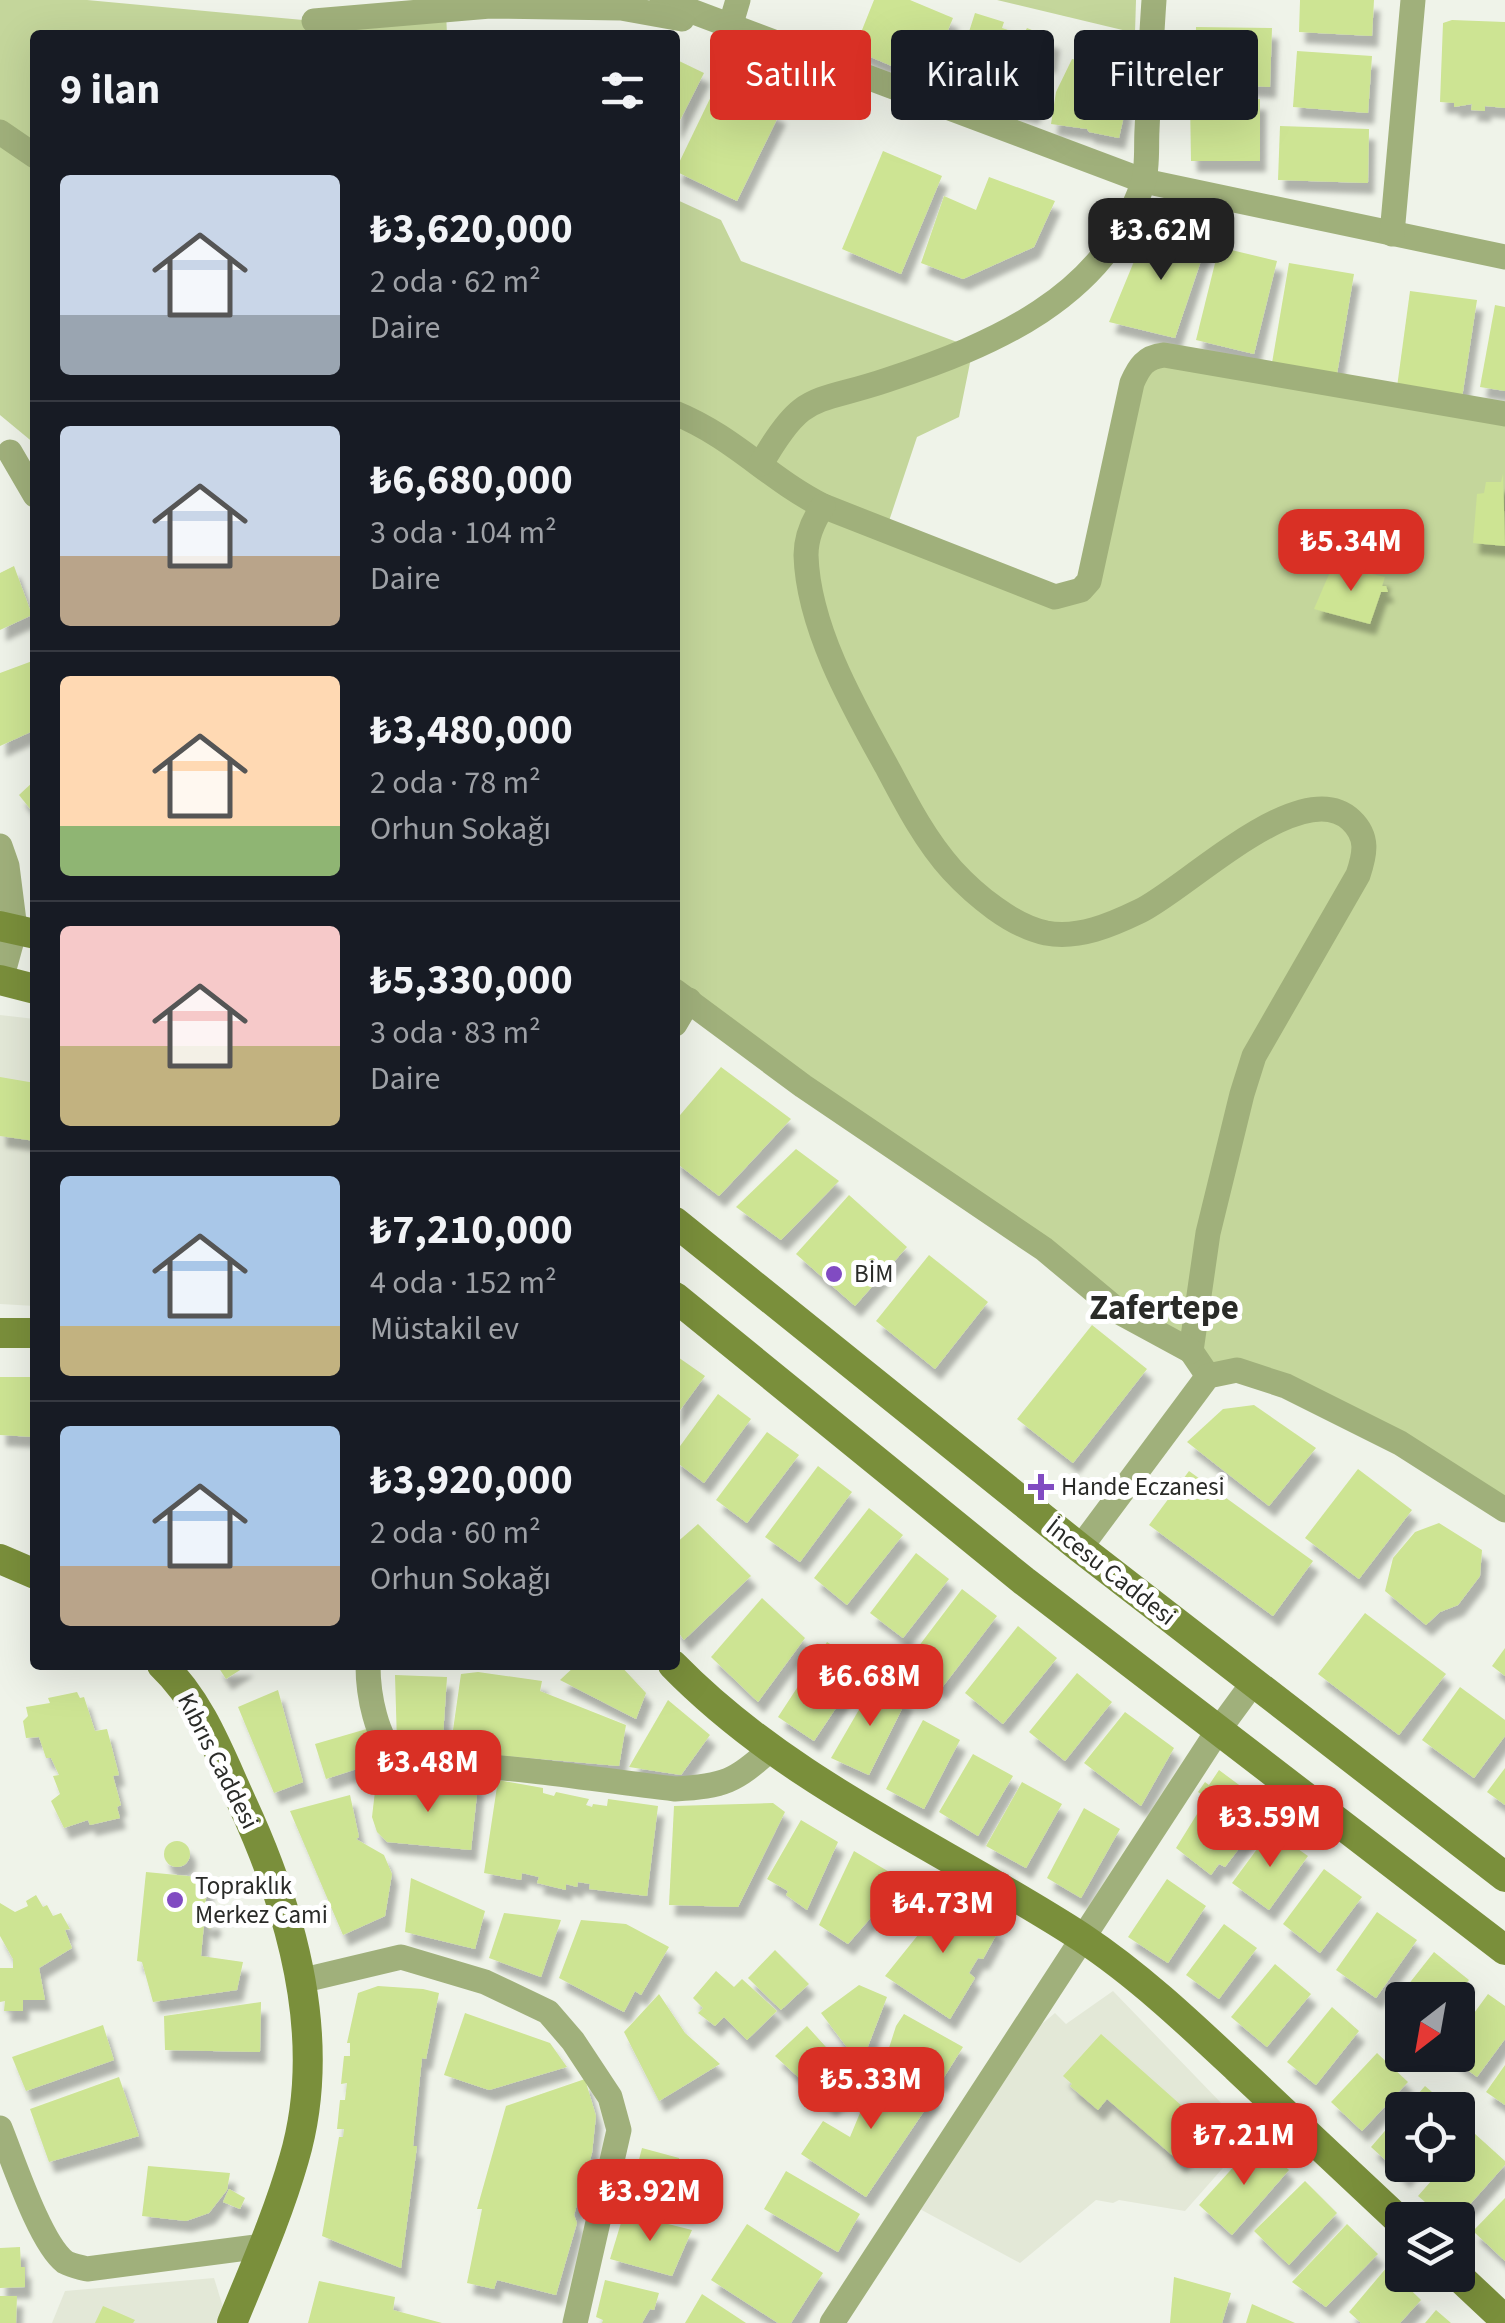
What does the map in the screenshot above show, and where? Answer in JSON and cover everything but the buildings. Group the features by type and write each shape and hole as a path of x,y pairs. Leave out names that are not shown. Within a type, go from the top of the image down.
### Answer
{"main road":[{"path":"0,980 30,988"},
{"name":"İncesu Caddesi","path":"680,1226 1080,1548 1505,1877"},
{"path":"680,1301 1024,1581 1505,1950"},
{"path":"0,1333 30,1333"},
{"path":"0,1559 30,1572"},
{"name":"Kıbrıs Caddesi","path":"166,1670 195,1706 256,1832 288,1922 307,2031 307,2084 295,2157 232,2323"},
{"path":"678,1670 772,1749 870,1814 1082,1938 1176,2011 1385,2208"},
{"path":"1475,2292 1505,2320"}],"street":[{"path":"662,0 1144,181 1505,257"},
{"path":"730,27 738,0"},
{"path":"761,464 781,429 816,399 872,386 943,362 1011,331 1086,278 1107,253 1144,181 1154,0"},
{"path":"1392,234 1413,0"},
{"path":"314,21 490,6 621,8 730,27"},
{"path":"0,132 30,153"},
{"path":"680,415 720,434 803,496 823,506 1056,597 1081,590 1089,582 1132,383 1143,363 1152,356 1505,414"},
{"path":"10,452 30,486"},
{"path":"823,506 809,532 806,559 824,638 842,686 917,822 952,870 1008,916 1042,932 1068,936 1101,928 1145,909 1232,846 1313,809 1338,810 1354,822 1364,838 1365,854 1358,876 1254,1056 1208,1234 1190,1351"},
{"path":"0,846 17,930 0,980"},
{"path":"682,996 803,1086 1044,1250 1121,1313 1190,1351 1208,1376"},
{"path":"1080,1548 1208,1376 1237,1370 1286,1386 1400,1443 1505,1510"},
{"path":"368,1670 368,1688 380,1728 397,1759 412,1768 466,1766 675,1789 700,1788 728,1783 772,1749"},
{"path":"832,2323 1252,1683"},
{"path":"300,1981 401,1957 485,1982 548,2012 573,2041 610,2097 618,2130 575,2323"},
{"path":"0,2128 40,2224 55,2252 69,2265 88,2268 263,2246"}],"shaded area":[{"path":"0,1015 30,1018 30,1306 0,1304"},
{"path":"1113,1991 1252,2135 1185,2211 1096,2200 1020,2263 918,2208 1037,2028 1055,2013 1066,2024"},
{"path":"214,2278 223,2307 216,2323 52,2323 65,2291"}],"green space":[{"path":"0,0 87,0 314,21 446,11 447,30 30,30 30,440 0,415"},
{"path":"997,0 1136,0 1135,30"},
{"path":"680,201 721,220 741,261 973,348 959,417 917,437 886,530 1055,597 1081,590 1143,363 1505,414 1505,1510 1286,1386 1208,1376 680,995"}],"place":[{"name":"BİM","path":"834,1274"},
{"name":"Hande Eczanesi","path":"1041,1487"},
{"name":"Topraklık Merkez Cami","path":"175,1900"}],"district":[{"name":"Zafertepe","path":"1164,1308"}]}
